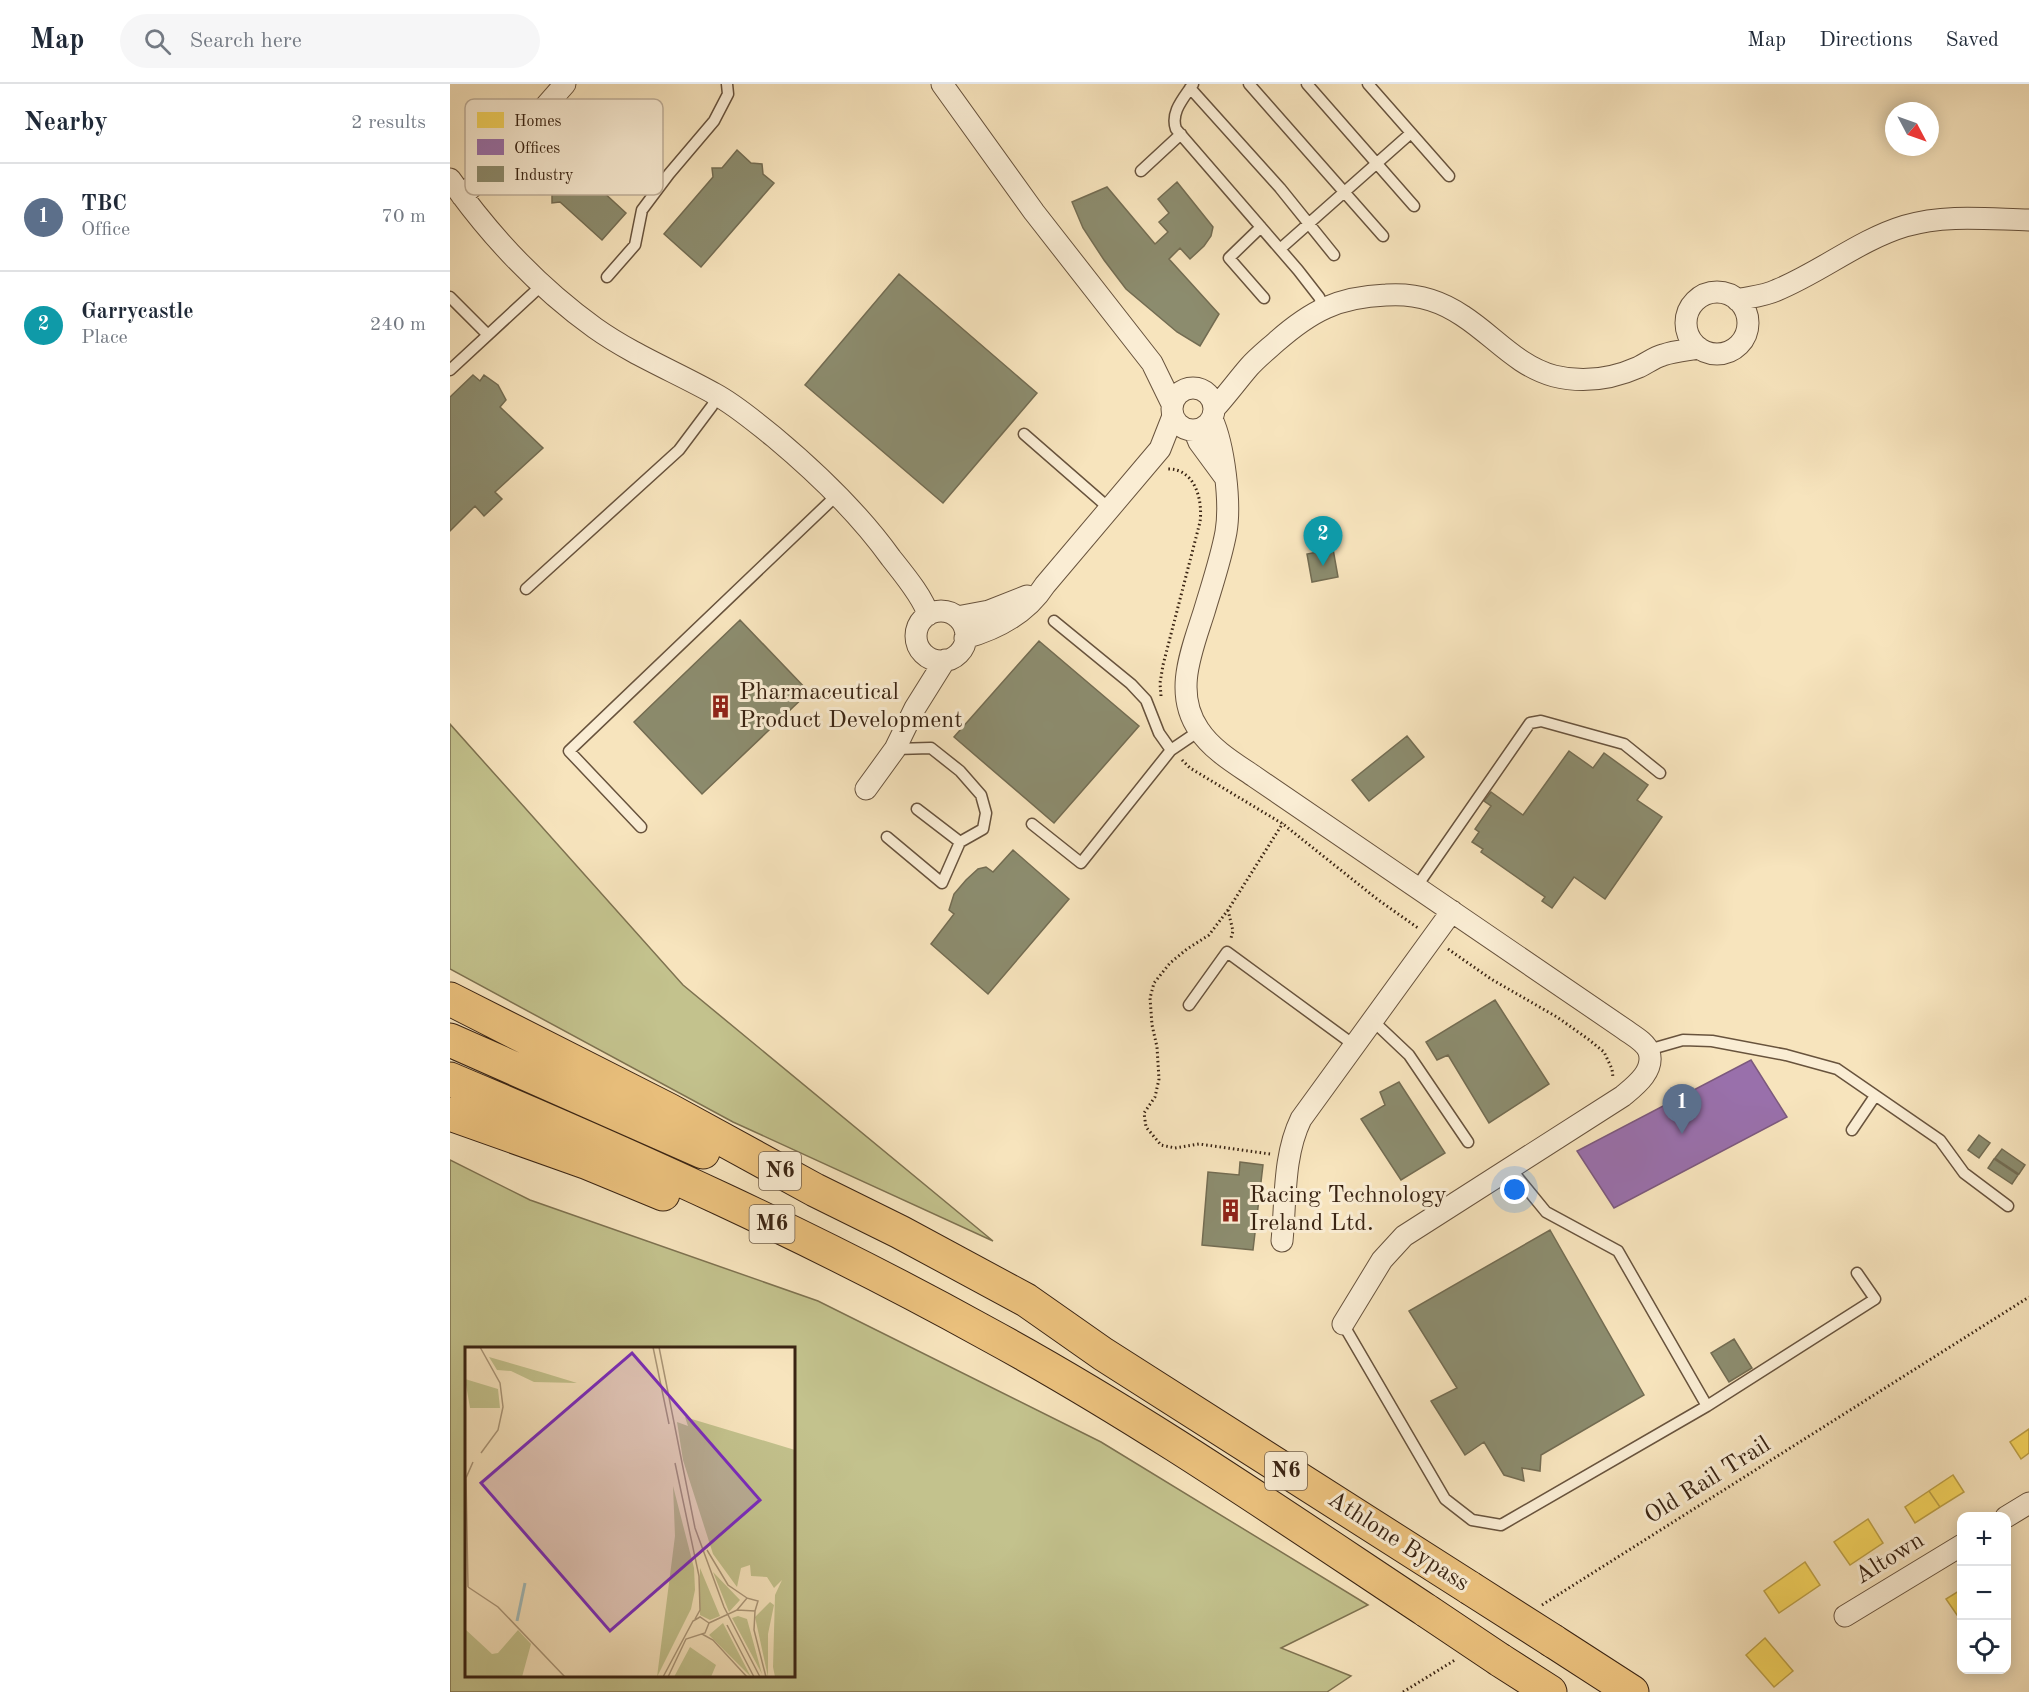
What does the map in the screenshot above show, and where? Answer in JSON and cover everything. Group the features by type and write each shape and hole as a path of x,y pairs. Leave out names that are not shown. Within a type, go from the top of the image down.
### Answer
{"highway":[{"name":"N6","path":"450,999 669,1110 814,1190 900,1232 1026,1300 1103,1354"},
{"name":"M6","path":"450,1040 658,1131 817,1206 1103,1354"},
{"name":"M6","path":"450,1079 622,1152 880,1276 1084,1389"},
{"name":"N6","path":"450,1114 588,1163 747,1228 1084,1389"},
{"name":"Athlone Bypass","path":"1103,1354 1632,1692"},
{"name":"Athlone Bypass","path":"1084,1389 1220,1474 1550,1692"}],"street":[{"path":"552,99 565,84"},
{"path":"942,84 1034,212 1152,363 1181,426 1202,422"},
{"path":"456,187 510,255 588,323 622,346 717,395 743,412 838,494 880,542 922,602 928,615"},
{"path":"1737,300 1776,291 1868,242 1907,226 1963,218 2029,220"},
{"path":"1748,323 1743,307 1737,300 1720,293 1702,296 1689,309 1686,324 1688,335 1699,348 1715,354 1731,351 1743,339 1748,323 1776,291"},
{"path":"965,638 1006,622 1020,613 1038,596 1110,509 1202,422 1249,367 1291,329 1323,307 1351,298 1373,295 1396,294 1425,298 1465,316 1519,361 1539,371 1570,379 1615,376 1664,354 1699,348"},
{"path":"1664,354 1686,324"},
{"path":"1152,363 1212,399 1202,422 1199,442 1224,477 1227,498 1226,529 1186,676 1187,702 1199,731 1235,763 1624,1029 1648,1050 1649,1061 1640,1082 1617,1101 1404,1236 1382,1260 1343,1324"},
{"path":"1161,459 1178,393 1196,389 1249,367"},
{"path":"957,617 1005,606 1045,585"},
{"path":"915,708 922,652 916,637 921,621 928,615 943,611 957,617 962,623 965,638 959,653 953,658 937,660 922,652"},
{"path":"866,789 895,749 915,708 945,660"},
{"path":"1282,1241 1289,1156 1294,1134 1301,1119 1452,910"},
{"path":"2011,1514 2029,1503"},
{"name":"Altown","path":"1845,1616 1957,1548"}],"lane":[{"path":"663,182 714,121 728,93 727,84"},
{"path":"1249,84 1383,236"},
{"path":"1307,84 1414,206"},
{"path":"1368,84 1449,176"},
{"path":"1323,307 1319,297 1181,134 1173,121 1174,114 1192,86 1334,255"},
{"path":"1280,249 1411,133"},
{"path":"1140,171 1181,134"},
{"path":"607,277 635,245 642,210 653,195"},
{"path":"1261,227 1229,258 1264,298"},
{"path":"450,370 542,285"},
{"path":"450,297 487,334"},
{"path":"526,589 679,450 712,406 717,395"},
{"path":"1024,434 1110,509"},
{"path":"641,827 569,751 838,494"},
{"path":"1054,621 1131,684 1146,700 1160,733 1171,750"},
{"path":"1417,886 1530,723 1541,721 1624,744 1660,773"},
{"path":"1032,824 1080,864 1171,750 1199,731"},
{"path":"887,837 942,883 960,842 983,829 986,813 981,795 960,771 931,748 895,749"},
{"path":"917,809 960,842"},
{"path":"1190,1005 1227,952 1354,1045"},
{"path":"1372,1020 1409,1055 1468,1142"},
{"path":"1648,1050 1683,1040 1712,1041 1786,1055 1837,1069 1940,1140 1964,1173 2008,1206"},
{"path":"1852,1130 1875,1095"},
{"path":"1510,1168 1546,1212 1618,1251 1707,1406"},
{"path":"1343,1324 1445,1499 1472,1520 1501,1526 1707,1406 1875,1299 1857,1273"}],"path":[{"path":"1161,459 1171,468 1188,476 1197,490 1202,508 1163,665 1160,683 1161,698"},
{"path":"1171,750 1190,768 1283,824 1377,899 1431,938 1491,979 1557,1017 1604,1052 1612,1069 1617,1101"},
{"path":"1289,1156 1199,1144 1175,1148 1161,1145 1146,1127 1144,1113 1155,1097 1159,1078 1158,1047 1152,1024 1150,998 1155,983 1170,963 1209,935 1228,910 1296,804"},
{"path":"1227,952 1233,931 1228,910"},
{"name":"Old Rail Trail","path":"1539,1607 2029,1297"},
{"path":"1403,1692 1461,1656"}],"shaded area":[{"path":"450,724 683,985 993,1241 733,1122 450,969"},
{"path":"450,1160 530,1200 818,1301 1101,1442 1368,1605 1281,1648 1351,1676 1327,1692 450,1692"}],"building: Homes":[{"path":"2029,1429 2029,1453 2021,1459 2010,1442"},
{"path":"1953,1475 1964,1492 1940,1507 1929,1491"},
{"path":"1929,1491 1940,1507 1915,1523 1905,1507"},
{"path":"1868,1519 1883,1543 1850,1565 1834,1542"},
{"path":"1805,1562 1820,1585 1779,1613 1764,1591"},
{"path":"1957,1592 1957,1615 1946,1599"},
{"path":"1765,1638 1793,1671 1774,1687 1746,1655"}],"building: Offices":[{"path":"1751,1060 1787,1117 1614,1208 1577,1151"}],"building: Industry":[{"path":"737,150 751,163 762,164 763,174 774,183 701,267 664,234 713,177 712,168 722,168"},
{"path":"1177,182 1213,227 1211,236 1204,246 1190,259 1180,248 1169,259 1219,314 1200,346 1177,332 1126,289 1083,228 1072,202 1107,187 1155,244 1168,232 1159,222 1169,213 1158,199"},
{"path":"552,195 606,195 626,213 602,240 560,202 552,203"},
{"path":"899,274 1037,393 943,503 805,385"},
{"path":"473,375 480,381 484,375 498,385 506,400 500,407 543,448 495,492 502,499 484,516 475,506 450,531 450,397"},
{"path":"1333,549 1338,577 1312,582 1307,554"},
{"name":"Pharmaceutical Product Development","path":"740,620 809,692 702,794 634,722"},
{"path":"1039,641 1139,726 1054,823 954,737"},
{"path":"1407,736 1424,757 1369,801 1352,780"},
{"path":"1569,751 1593,768 1604,753 1648,785 1637,800 1662,817 1605,899 1574,877 1552,908 1542,901 1545,897 1481,852 1483,849 1472,842 1479,832 1475,829 1491,806 1484,801 1491,792 1523,815"},
{"path":"1013,850 1069,899 988,994 931,944 954,914 949,910 954,894 966,880 978,869 986,867 993,872"},
{"path":"1495,1000 1549,1084 1489,1123 1448,1055 1437,1060 1426,1042"},
{"path":"1399,1082 1445,1153 1401,1180 1361,1119 1385,1105 1380,1092"},
{"path":"1979,1135 1990,1143 1979,1158 1968,1150"},
{"path":"2002,1149 2025,1165 2019,1174 1995,1158"},
{"path":"1994,1159 2018,1175 2012,1184 1988,1168"},
{"name":"Racing Technology Ireland Ltd.","path":"1240,1162 1263,1165 1253,1250 1202,1245 1208,1172 1239,1175"},
{"path":"1550,1230 1644,1395 1541,1455 1540,1471 1522,1468 1524,1481 1504,1475 1484,1442 1465,1455 1431,1401 1457,1388 1409,1311"},
{"path":"1734,1339 1752,1368 1729,1382 1711,1353"}],"place":[{"name":"Garrycastle","path":"1323,566"},
{"name":"Pharmaceutical Product Development","path":"721,707"},
{"name":"TBC","path":"1682,1134"},
{"name":"Racing Technology Ireland Ltd.","path":"1231,1210"}]}
